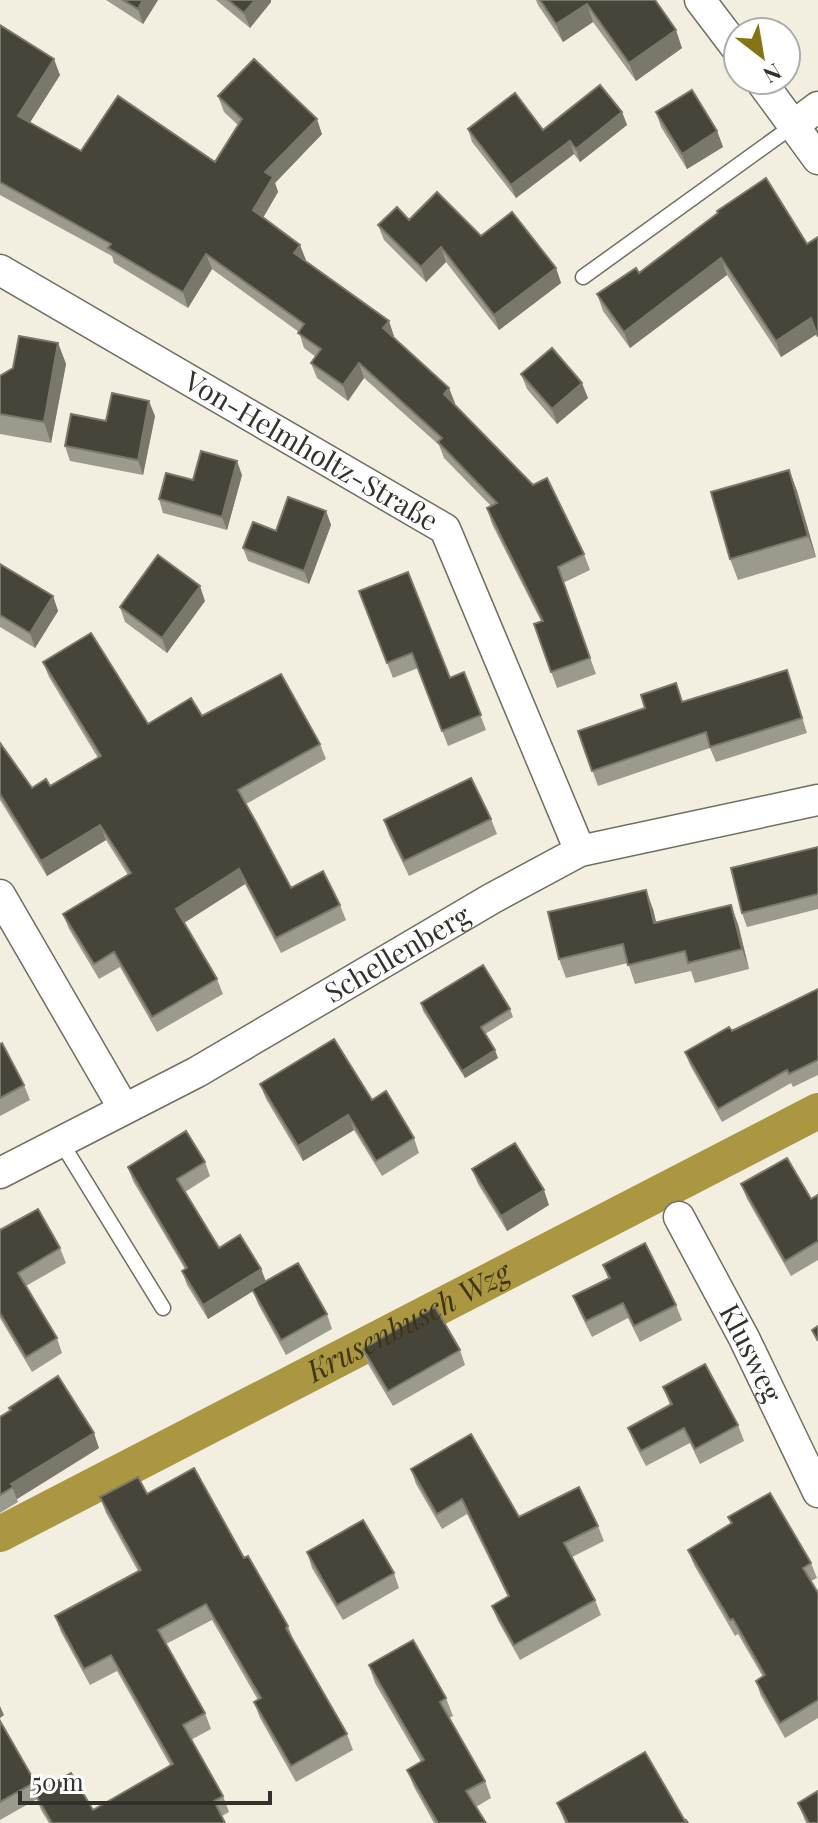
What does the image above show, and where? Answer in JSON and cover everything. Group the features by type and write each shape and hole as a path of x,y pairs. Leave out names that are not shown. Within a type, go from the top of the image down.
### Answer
{"street":[{"path":"700,0 722,29"},
{"path":"780,96 806,116 818,159"},
{"name":"Von-Helmholtz-Straße","path":"0,270 445,529 580,851"},
{"name":"Schellenberg","path":"0,1173 197,1072 491,899 580,851 818,800"},
{"path":"0,895 124,1109"},
{"name":"Klusweg","path":"679,1217 744,1338 818,1492"}],"lane":[{"path":"583,277 806,116"},
{"path":"61,1142 163,1308"}],"building":[{"path":"123,0 143,0 138,9"},
{"path":"228,0 255,0 244,13"},
{"path":"540,0 655,0 676,30 629,63 587,4 556,24"},
{"path":"0,25 54,59 18,116 81,151 118,96 215,162 242,119 218,96 254,59 317,119 265,172 273,177 253,210 300,245 294,253 389,321 383,328 449,388 444,394 533,485 547,478 584,554 558,567 590,658 551,672 534,624 543,621 487,508 497,503 438,442 442,438 359,363 343,385 311,363 321,349 298,333 304,324 206,254 183,292 108,248 111,244 0,182"},
{"path":"600,85 622,112 576,149 570,141 511,185 468,129 515,93 543,130"},
{"path":"692,90 717,131 682,154 656,112"},
{"path":"766,178 807,244 818,237 818,337 811,318 776,341 721,258 624,332 597,294 636,268 639,273 717,211"},
{"path":"437,192 481,236 512,212 556,268 494,315 441,247 421,267 378,225 397,207 409,220"},
{"path":"19,336 58,343 44,422 0,414 0,376 13,368"},
{"path":"552,348 582,383 552,409 521,374"},
{"path":"112,393 149,401 138,460 65,446 71,414 106,421"},
{"path":"201,451 237,461 222,517 159,499 166,473 193,480"},
{"path":"789,470 808,536 730,559 711,492"},
{"path":"288,497 326,511 304,571 243,548 253,522 276,531"},
{"path":"158,555 200,586 162,638 120,607"},
{"path":"0,564 53,596 30,633 0,615"},
{"path":"408,572 450,678 464,672 481,715 442,731 412,653 387,663 359,591"},
{"path":"91,633 148,724 191,698 202,716 281,674 320,744 238,790 291,888 323,871 340,905 276,938 239,869 176,909 217,979 152,1017 114,952 94,964 63,914 131,873 100,825 41,861 0,794 0,743 32,788 46,779 50,786 101,756 43,662"},
{"path":"787,670 802,718 710,747 706,732 592,771 578,731 645,708 641,695 676,683 682,702"},
{"path":"471,778 491,819 404,861 384,820"},
{"path":"818,847 818,894 742,913 731,868"},
{"path":"646,890 654,923 731,905 742,949 688,963 685,951 628,965 623,944 559,959 548,912"},
{"path":"483,965 510,1009 481,1027 495,1050 462,1071 421,1003"},
{"path":"818,989 818,1060 789,1074 787,1070 718,1109 685,1052 729,1027 732,1031"},
{"path":"334,1039 372,1100 386,1091 414,1138 376,1161 348,1115 298,1146 260,1084"},
{"path":"0,1044 24,1085 0,1098"},
{"path":"186,1131 205,1162 177,1179 219,1248 240,1235 261,1269 203,1305 182,1271 187,1268 128,1167"},
{"path":"515,1143 544,1190 501,1216 472,1169"},
{"path":"787,1158 811,1199 818,1195 818,1241 785,1261 741,1184"},
{"path":"38,1209 60,1248 18,1273 57,1338 26,1357 0,1313 0,1230"},
{"path":"645,1243 676,1305 634,1326 623,1303 586,1321 573,1296 610,1278 603,1265"},
{"path":"298,1263 327,1314 281,1340 252,1289"},
{"path":"435,1307 460,1350 388,1391 363,1349"},
{"path":"818,1326 818,1341 812,1330"},
{"path":"705,1364 738,1425 695,1449 684,1428 641,1451 628,1428 672,1404 663,1387"},
{"path":"58,1376 94,1433 11,1484 13,1487 0,1495 0,1417"},
{"path":"471,1434 519,1517 579,1487 598,1526 564,1543 595,1600 514,1645 492,1606 509,1596 462,1499 437,1514 411,1469"},
{"path":"194,1468 244,1558 248,1556 347,1734 291,1766 254,1702 261,1698 206,1604 158,1630 205,1713 183,1725 223,1796 214,1801 225,1823 52,1823 35,1794 71,1773 93,1810 173,1764 111,1655 84,1669 55,1616 141,1570 100,1497 138,1477 147,1494"},
{"path":"770,1493 811,1563 803,1568 818,1593 818,1700 780,1723 756,1681 765,1675 688,1550 732,1523 728,1517"},
{"path":"363,1520 394,1573 337,1605 307,1552"},
{"path":"413,1640 446,1698 440,1702 485,1781 466,1791 486,1823 438,1823 407,1770 424,1760 369,1665"},
{"path":"0,1721 35,1782 0,1802"},
{"path":"645,1752 688,1823 568,1823 557,1803"},
{"path":"818,1791 818,1823 809,1823 798,1803"}],"waterway":[{"name":"Krusenbusch Wzg","path":"0,1534 818,1111"}]}
